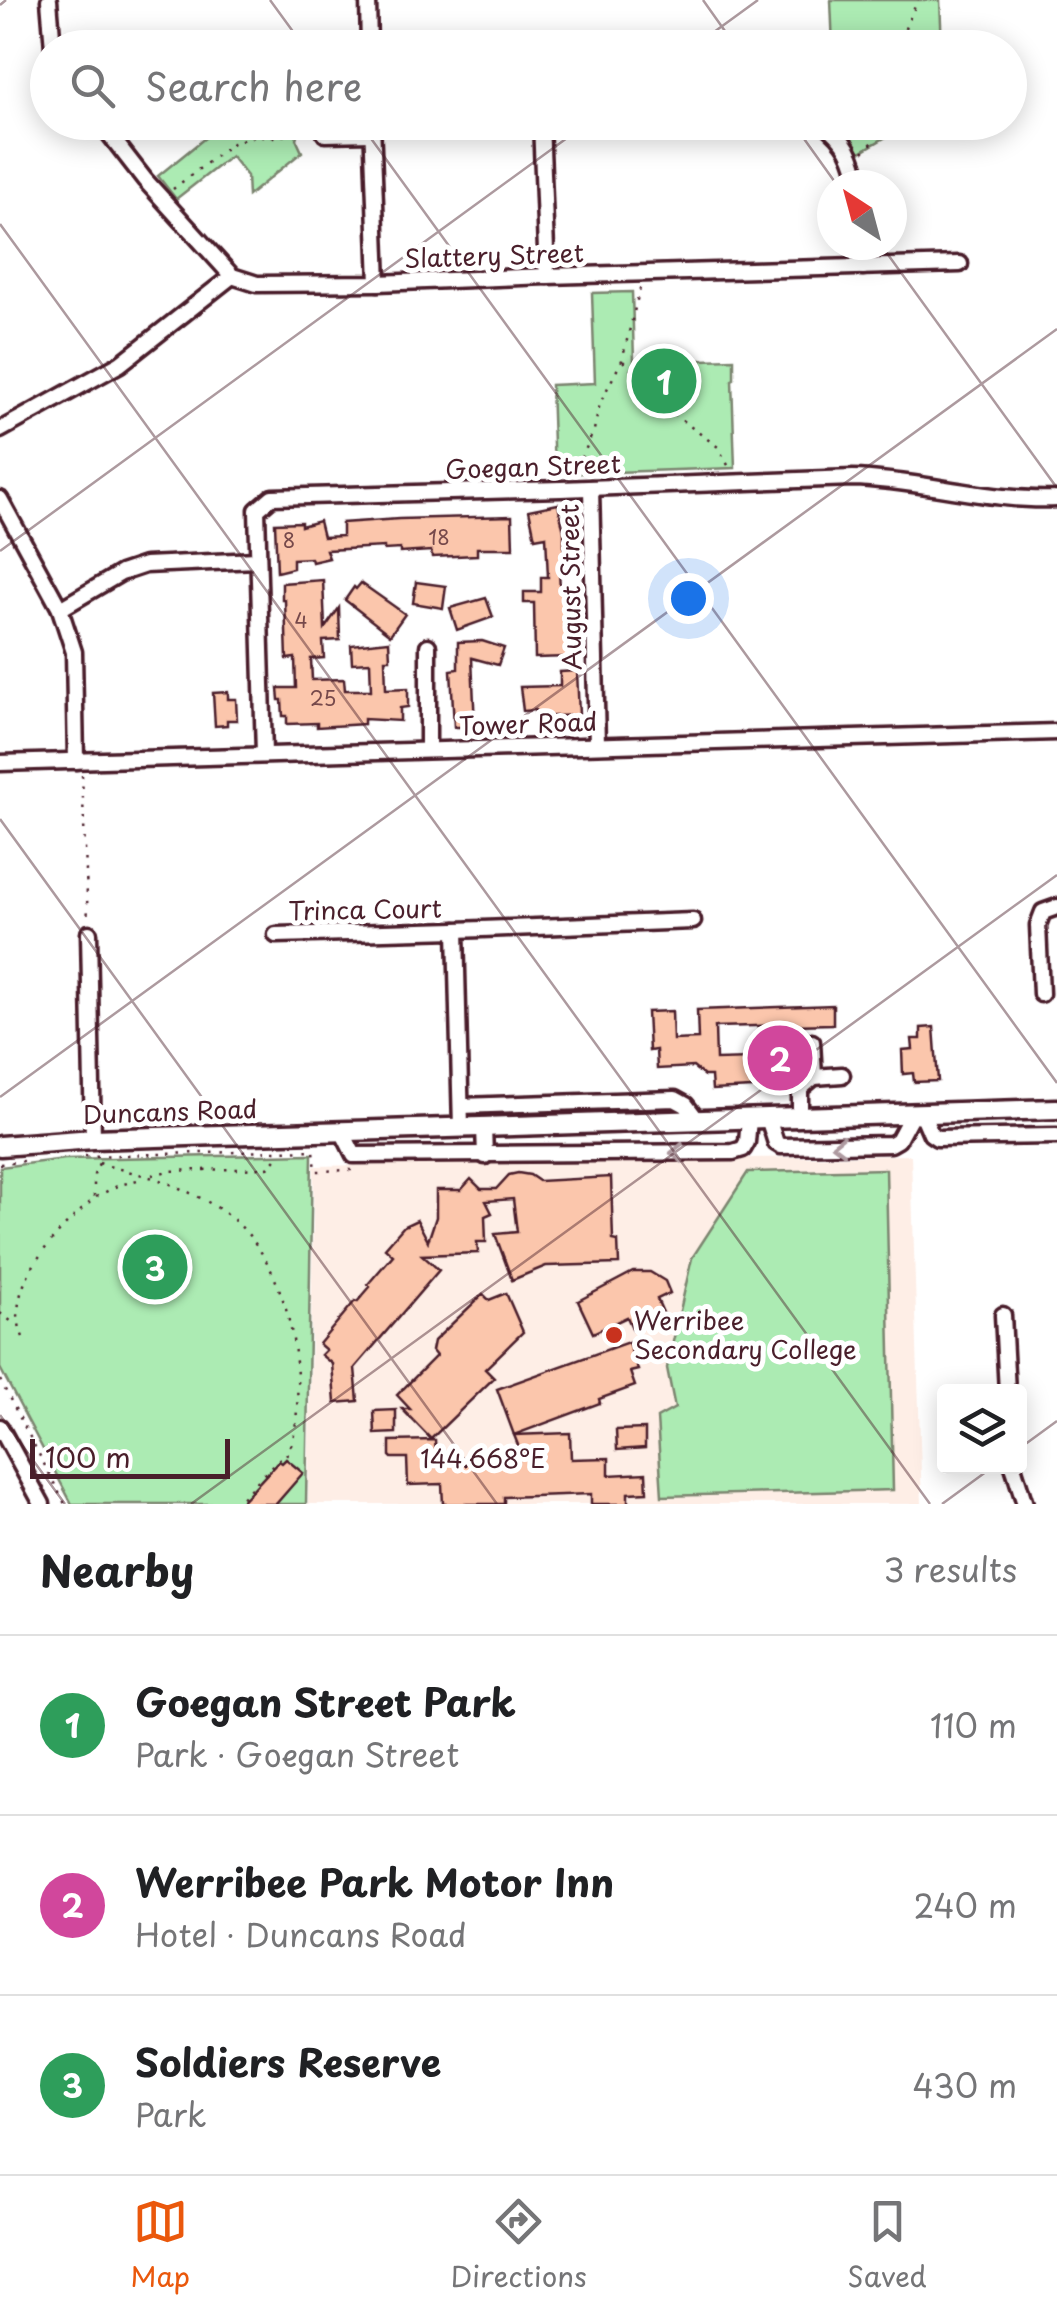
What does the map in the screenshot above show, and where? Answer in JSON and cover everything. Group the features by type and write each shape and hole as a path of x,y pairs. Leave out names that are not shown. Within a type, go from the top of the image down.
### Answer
{"main road":[{"name":"Duncans Road","path":"0,1146 93,1139 1057,1110"}],"street":[{"path":"48,0 51,30"},
{"path":"368,0 369,30"},
{"path":"0,430 120,364 232,276 114,140"},
{"path":"372,140 378,283"},
{"path":"543,140 547,276"},
{"path":"842,140 856,170"},
{"path":"863,260 864,268"},
{"name":"Slattery Street","path":"232,276 257,284 378,283 960,264"},
{"name":"Goegan Street","path":"264,754 258,510 272,497 853,478 1057,500"},
{"name":"August Street","path":"591,488 597,745"},
{"path":"0,498 60,609 74,652 79,761"},
{"path":"60,609 121,573 145,565 258,560"},
{"path":"428,646 428,750"},
{"name":"Tower Road","path":"0,764 1057,732"},
{"path":"1041,994 1038,925 1043,912 1057,907"},
{"name":"Trinca Court","path":"276,935 693,921"},
{"path":"456,930 461,1128"},
{"path":"89,933 93,1139"},
{"path":"812,1042 814,1077"},
{"path":"800,1117 800,1088 814,1077 842,1075"},
{"path":"461,1106 674,1099 686,1105 698,1121"},
{"path":"510,1126 529,1110 548,1102"},
{"path":"342,1131 354,1156 733,1152 743,1149 759,1119 781,1146 890,1144 898,1140 917,1114 936,1138 1057,1136"},
{"path":"484,1127 485,1156"},
{"path":"1003,1314 1006,1384"},
{"path":"0,1426 42,1504"},
{"path":"1015,1474 1026,1504"}],"path":[{"path":"904,30 918,0"},
{"path":"161,198 234,143 244,140"},
{"path":"854,160 875,140"},
{"path":"561,489 583,455 600,403 622,360 644,274"},
{"path":"622,360 664,407 718,448 736,483"},
{"path":"79,761 89,933"},
{"path":"94,1199 94,1174 102,1156 314,1150"},
{"path":"23,1337 18,1326 18,1300 27,1278 60,1230 108,1189 168,1171 268,1168 282,1152"},
{"path":"99,1163 148,1176 197,1196 236,1221 282,1295 293,1330 298,1394 289,1453 236,1504"},
{"path":"0,1313 18,1326"},
{"path":"0,1380 65,1504"}],"shaded area":[{"name":"Werribee Secondary College","path":"911,1155 922,1504 308,1504 314,1166"}],"green space":[{"path":"831,0 940,0 941,30 832,30"},
{"path":"202,140 296,140 302,152 248,196 247,176 231,156 176,199 158,176"},
{"path":"851,140 881,140 860,152"},
{"path":"632,292 634,362 734,359 735,468 554,474 551,385 595,383 592,293"},
{"path":"312,1154 306,1504 72,1504 0,1368 0,1167 65,1159"},
{"path":"886,1169 893,1490 662,1496 657,1418 675,1408 667,1368 692,1258 748,1172"}],"building":[{"path":"558,504 564,532 564,569 559,569 560,590 567,590 568,657 535,658 534,603 524,603 524,592 541,592 541,577 548,577 546,536 535,538 529,510"},
{"path":"512,516 513,548 477,548 477,555 432,557 431,551 400,553 400,549 384,547 326,550 329,558 312,562 311,558 293,559 293,568 277,572 275,523 301,522 301,526 319,521 323,537 342,536 342,523"},
{"path":"323,580 325,628 339,608 340,640 323,641 324,658 311,659 312,680 344,679 345,690 371,690 370,662 352,663 351,645 389,641 386,689 408,688 408,707 400,708 400,721 364,719 364,724 317,727 317,723 287,724 278,688 296,688 295,658 287,659 282,583"},
{"path":"416,582 446,586 443,608 413,603"},
{"path":"361,583 405,614 390,635 345,600"},
{"path":"486,598 493,617 457,630 450,608"},
{"path":"482,641 504,648 498,665 472,658 475,727 454,727 451,670 458,669 458,642"},
{"path":"577,671 579,715 535,717 535,710 523,711 520,687 560,686 560,672"},
{"path":"228,692 228,699 236,699 237,720 215,726 213,693"},
{"path":"833,1005 833,1024 715,1027 716,1060 751,1059 752,1088 712,1090 711,1076 704,1076 693,1067 657,1069 656,1050 649,1051 647,1012 672,1011 673,1040 698,1039 697,1010"},
{"path":"934,1027 938,1081 914,1082 913,1073 903,1074 902,1050 913,1049 912,1039 921,1039 921,1028"},
{"path":"802,1049 803,1066 754,1067 754,1050"},
{"path":"518,1173 539,1181 611,1177 613,1240 618,1241 619,1264 546,1266 512,1280 495,1234 517,1232 513,1199 486,1201 492,1213 485,1216 486,1242 477,1242 478,1253 422,1255 439,1270 355,1368 358,1401 335,1403 332,1364 321,1355 326,1350 319,1344 393,1255 385,1248 404,1226 417,1220 428,1241 436,1217 436,1190 461,1190 471,1179 481,1189 496,1189 509,1175"},
{"path":"633,1272 650,1272 665,1281 670,1293 657,1299 664,1315 633,1330 627,1317 593,1333 578,1301"},
{"path":"506,1293 523,1332 485,1369 494,1378 431,1439 402,1409 410,1409 397,1395 436,1356 432,1351 434,1341 483,1294 489,1300"},
{"path":"628,1342 638,1370 630,1372 635,1386 514,1435 497,1389"},
{"path":"396,1410 396,1433 375,1434 374,1411"},
{"path":"645,1429 645,1448 617,1450 616,1430"},
{"path":"570,1433 571,1459 609,1458 609,1475 646,1473 647,1492 628,1493 628,1504 591,1504 591,1494 504,1497 504,1504 443,1504 442,1484 408,1485 407,1458 390,1456 390,1441 435,1440 436,1456 459,1455 460,1464 518,1461 514,1435"},
{"path":"286,1459 303,1473 276,1504 239,1504 279,1461"}],"place":[{"name":"Goegan Street Park","path":"664,381"},
{"name":"Werribee Park Motor Inn","path":"780,1058"},
{"name":"Soldiers Reserve","path":"155,1267"},
{"name":"Werribee Secondary College","path":"614,1335"}]}
